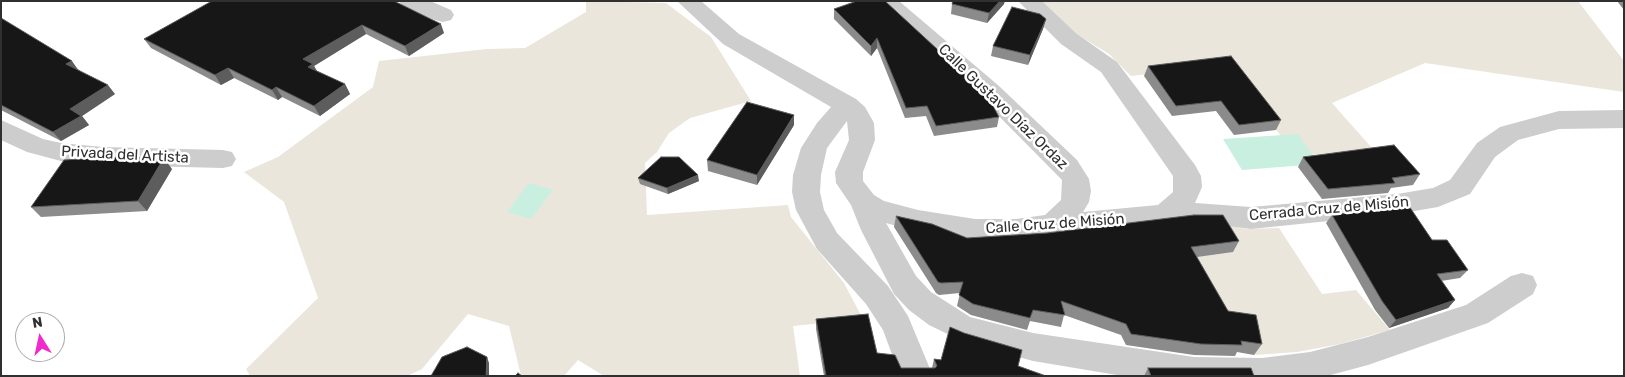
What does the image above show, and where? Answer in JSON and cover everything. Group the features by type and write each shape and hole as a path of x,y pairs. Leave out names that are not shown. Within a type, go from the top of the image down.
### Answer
{"street":[{"path":"410,1 443,15"},
{"path":"688,1 731,39 847,105 856,113 861,123 862,140 848,172 850,183 864,202 875,230 905,285 920,301 940,316 962,328 1033,347 1128,362 1204,371 1262,372 1310,366 1368,351 1477,314 1522,285"},
{"name":"Calle Gustavo Díaz Ordaz","path":"886,1 990,92 1067,167 1075,179 1077,191 1074,202 1068,212 1053,225"},
{"path":"1029,1 1069,39 1099,58 1109,67 1182,165 1187,176 1188,187 1185,197 1168,212 1156,216"},
{"path":"847,105 822,134 814,148 807,175 806,192 810,210 827,241 878,295 897,325 917,376"},
{"name":"Cerrada Cruz de Misión","path":"1220,214 1251,218 1397,204 1438,197 1460,187 1486,150 1509,133 1559,120 1624,118"},
{"name":"Privada del Artista","path":"1,129 36,146 62,152 103,156 223,160"},
{"name":"Calle Cruz de Misión","path":"864,202 875,209 918,220 975,230 1016,230 1156,216 1220,214"}],"shaded area":[{"path":"586,1 666,3 711,37 751,101 690,118 669,133 657,152 645,163 647,215 788,205 791,217 844,283 863,319 793,326 800,376 604,376 578,360 564,376 521,376 509,326 468,314 422,369 407,376 250,376 246,369 318,298 284,202 244,172 278,157 373,87 379,61 487,49 525,48 586,12"},
{"path":"1042,1 1578,1 1624,61 1624,92 1425,63 1332,103 1372,148 1310,155 1281,136 1226,66 1131,76 1109,54 1078,35"},
{"path":"1298,134 1319,164 1242,170 1223,139"},
{"path":"529,183 553,190 531,219 507,212"},
{"path":"1215,223 1247,229 1279,228 1322,294 1356,290 1390,330 1340,344 1297,352 1254,355 1248,326 1169,288"}],"building":[{"path":"212,1 394,1 441,24 405,46 362,25 303,59 313,64 308,67 345,84 314,106 276,87 272,90 228,68 215,75 144,39"},
{"path":"857,1 885,1 988,96 999,117 936,126 927,106 906,108 877,38 871,46 834,9"},
{"path":"953,1 1000,1 989,13 952,4"},
{"path":"1012,7 1040,14 1046,19 1030,55 993,46"},
{"path":"1,18 72,61 66,64 108,85 70,109 81,116 53,132 1,105"},
{"path":"1231,56 1281,120 1239,125 1221,101 1176,106 1148,66"},
{"path":"747,102 794,115 757,175 707,160"},
{"path":"1394,145 1420,174 1392,178 1395,183 1328,189 1303,157"},
{"path":"113,157 164,158 138,201 31,207 64,160"},
{"path":"661,157 679,157 698,175 667,188 638,178"},
{"path":"1409,206 1432,240 1447,240 1468,270 1437,274 1455,300 1396,320 1382,301 1332,215"},
{"path":"1194,215 1223,215 1239,241 1191,247 1228,311 1256,315 1262,344 1241,341 1242,345 1201,344 1131,334 1126,324 1061,301 1065,315 1033,310 1030,318 973,304 959,295 963,282 938,282 896,216 932,224 967,238 1047,233"},
{"path":"868,314 877,353 895,355 901,368 935,368 937,366 934,359 941,360 950,327 1022,350 1018,366 1046,376 826,376 816,319"},
{"path":"467,347 487,357 486,376 431,376 442,357"},
{"path":"1148,368 1251,368 1254,376 1151,376"}]}
